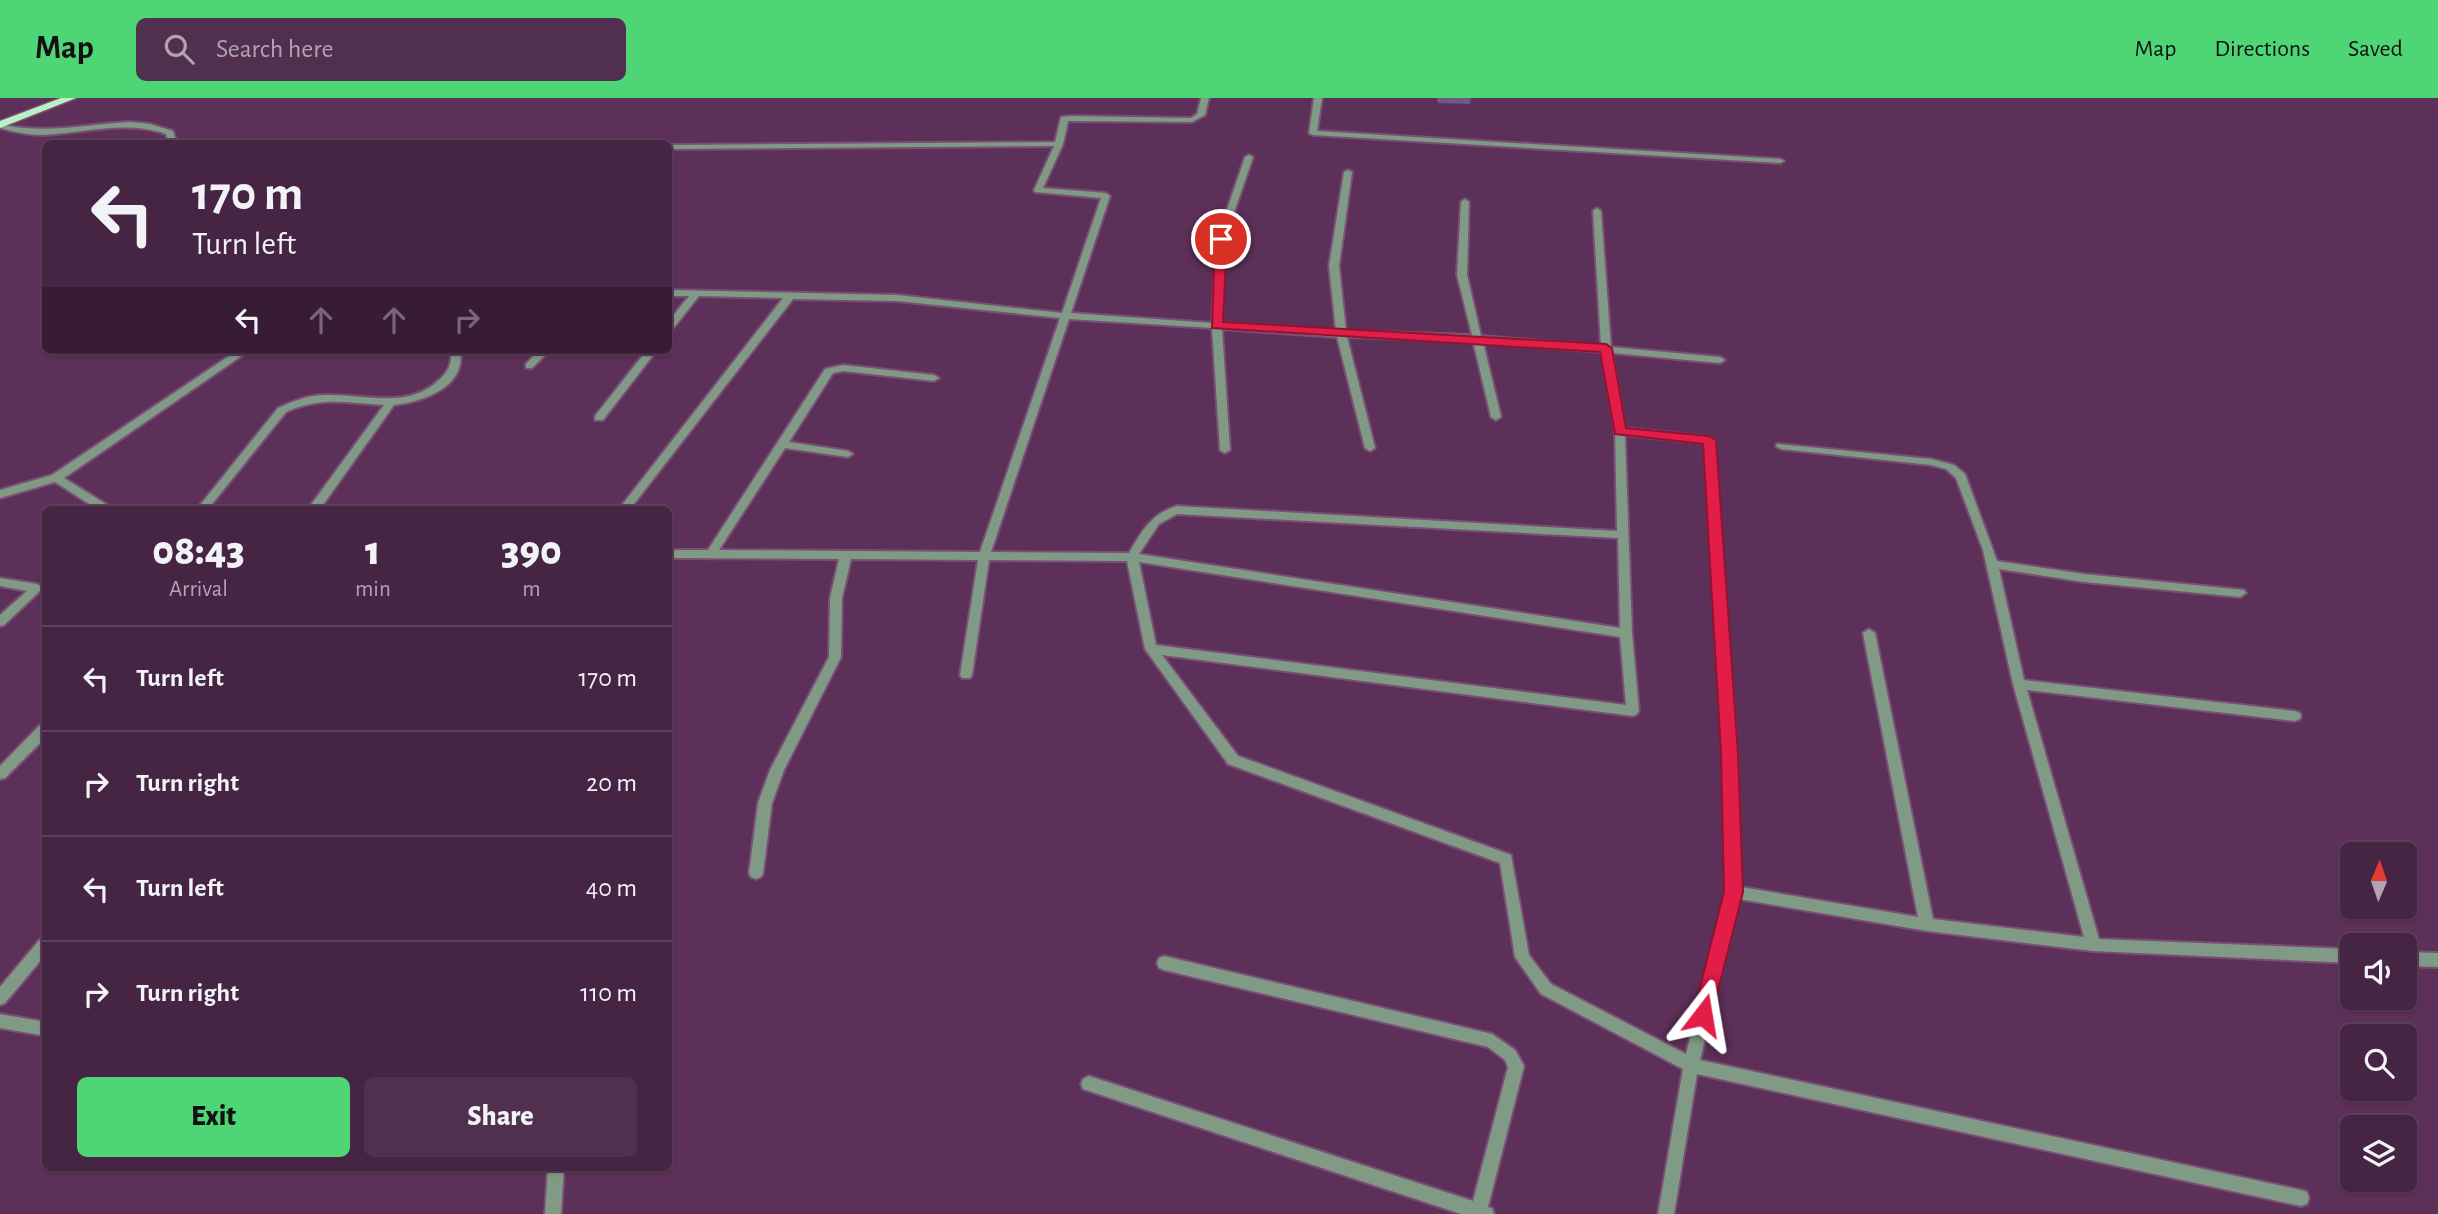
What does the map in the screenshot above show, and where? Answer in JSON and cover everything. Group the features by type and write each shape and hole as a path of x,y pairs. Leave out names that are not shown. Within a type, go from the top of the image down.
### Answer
{"main road":[{"path":"0,117 50,98"},
{"path":"0,126 71,98"}],"street":[{"path":"966,675 984,556 1106,196 1040,192 1039,183 1059,144 1064,119 1192,120 1202,115 1205,98"},
{"path":"1318,98 1313,133 1780,161"},
{"path":"0,126 18,133 95,126 157,126 170,133 172,140"},
{"path":"672,146 1059,144"},
{"path":"1226,450 1217,326 1221,239 1249,157"},
{"path":"1348,172 1334,266 1341,334 1370,448"},
{"path":"1465,202 1462,275 1496,417"},
{"path":"1151,649 1633,711 1626,633 1620,431 1606,348 1597,211"},
{"path":"672,292 789,298 897,298 1067,316 1341,334 1476,338 1720,360"},
{"path":"672,324 696,294"},
{"path":"626,506 789,298"},
{"path":"0,494 56,478 239,354"},
{"path":"204,506 282,411 294,402 308,399 391,402 428,396 452,373 458,358 456,354"},
{"path":"529,366 541,354"},
{"path":"599,418 649,354"},
{"path":"711,554 828,371 834,368 934,378"},
{"path":"316,506 391,402"},
{"path":"1620,431 1709,440 1730,753 1734,892 1691,1065 1666,1214"},
{"path":"782,444 848,454"},
{"path":"1781,446 1931,462 1950,467 1961,476 1993,564 2019,684 2093,945"},
{"path":"56,478 100,506"},
{"path":"1624,535 1177,510 1167,512 1156,519 1132,557 1151,649 1233,760 1506,859 1522,957 1546,989 1691,1065 2301,1198"},
{"path":"672,554 1132,557 1626,633"},
{"path":"756,873 765,803 773,781 835,657 836,598 846,555"},
{"path":"1993,564 2084,578 2240,593"},
{"path":"0,582 37,588 0,622"},
{"path":"1868,633 1927,925"},
{"path":"2019,684 2295,716"},
{"path":"0,774 42,732"},
{"path":"1734,892 1927,925 2093,945 2340,955"},
{"path":"0,998 42,948"},
{"path":"2417,959 2438,960"},
{"path":"1089,1084 1481,1213 1516,1066 1510,1055 1492,1041 1164,963"},
{"path":"0,1021 42,1028"},
{"path":"553,1214 556,1171"}],"route":[{"path":"1221,239 1217,326 1341,334 1476,338 1606,348 1620,431 1709,440 1730,753 1734,892 1703,1015"}]}
